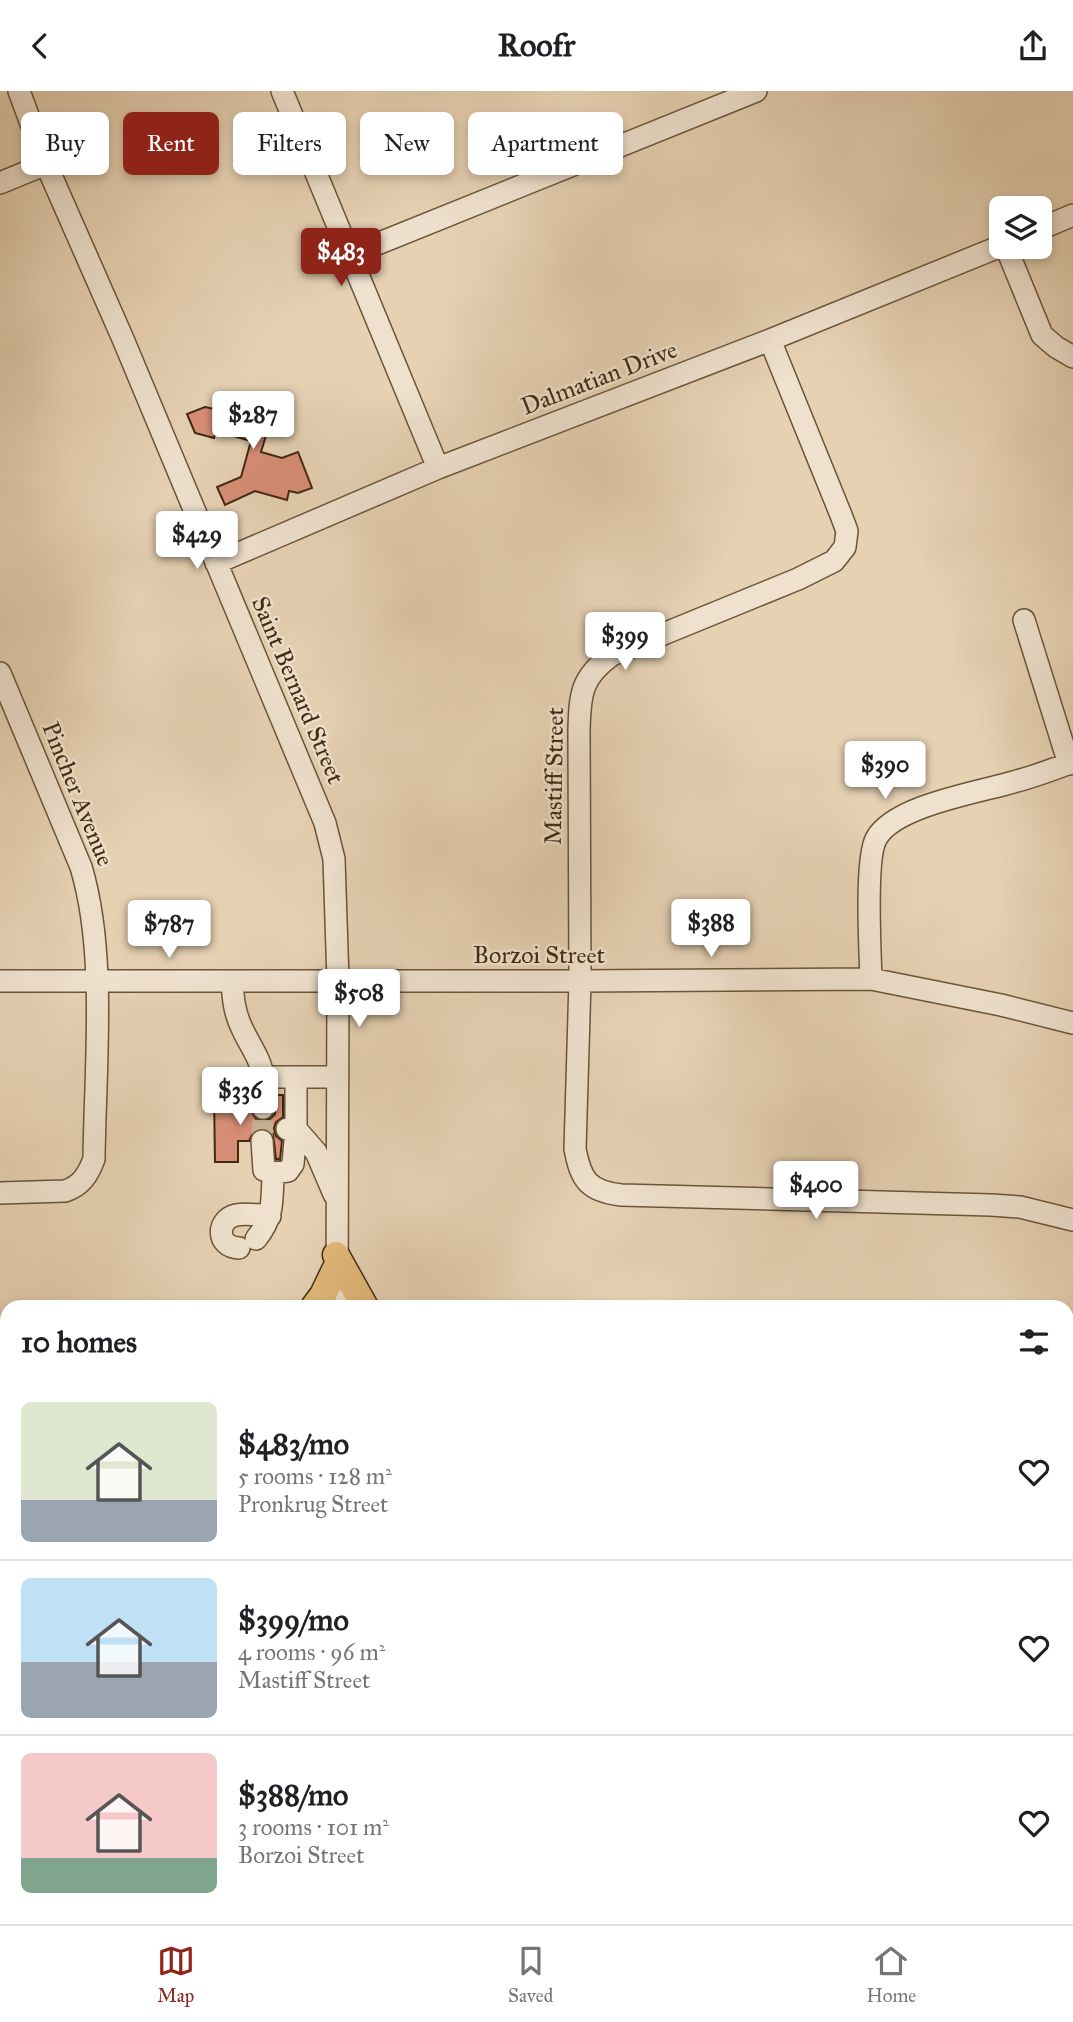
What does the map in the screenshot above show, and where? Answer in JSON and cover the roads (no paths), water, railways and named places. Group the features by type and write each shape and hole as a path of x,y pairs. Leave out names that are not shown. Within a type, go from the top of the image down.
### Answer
{"main road":[{"path":"319,1300 336,1261"},
{"path":"336,1261 361,1300"}],"street":[{"name":"Saint Bernard Street","path":"19,91 27,112"},
{"path":"282,91 438,468"},
{"path":"350,255 756,91"},
{"path":"0,183 21,174"},
{"name":"Saint Bernard Street","path":"51,175 123,339 325,823 331,844 334,859 338,981 337,1300"},
{"path":"1052,224 1073,215"},
{"name":"Dalmatian Drive","path":"216,563 438,468 770,340 989,252"},
{"path":"1009,259 1042,335 1073,357"},
{"name":"Mastiff Street","path":"770,340 841,515 846,531 845,547 834,561 821,568 612,655 590,674 580,702 580,981 576,1149 579,1168 584,1179 594,1189 621,1195 991,1205 1020,1207 1073,1220"},
{"path":"870,979 870,862 875,840 885,828 916,809 1018,781 1071,763 1024,620"},
{"name":"Pincher Avenue","path":"0,1193 65,1191 75,1188 90,1170 94,1159 97,980 89,895 81,867 1,680"},
{"name":"Borzoi Street","path":"0,981 870,979 1001,1005 1073,1023"},
{"path":"232,981 236,1011 243,1031 260,1062 263,1108"},
{"path":"263,1077 337,1077"},
{"path":"262,1141 262,1166 266,1172 284,1173 292,1167 291,1129 296,1078"},
{"path":"291,1129 316,1152 337,1200"},
{"path":"270,1216 235,1215 224,1223 221,1234 224,1241 228,1247 247,1243 266,1227 270,1216 273,1173"}],"tunnel":[{"path":"262,1141 263,1108"}]}
